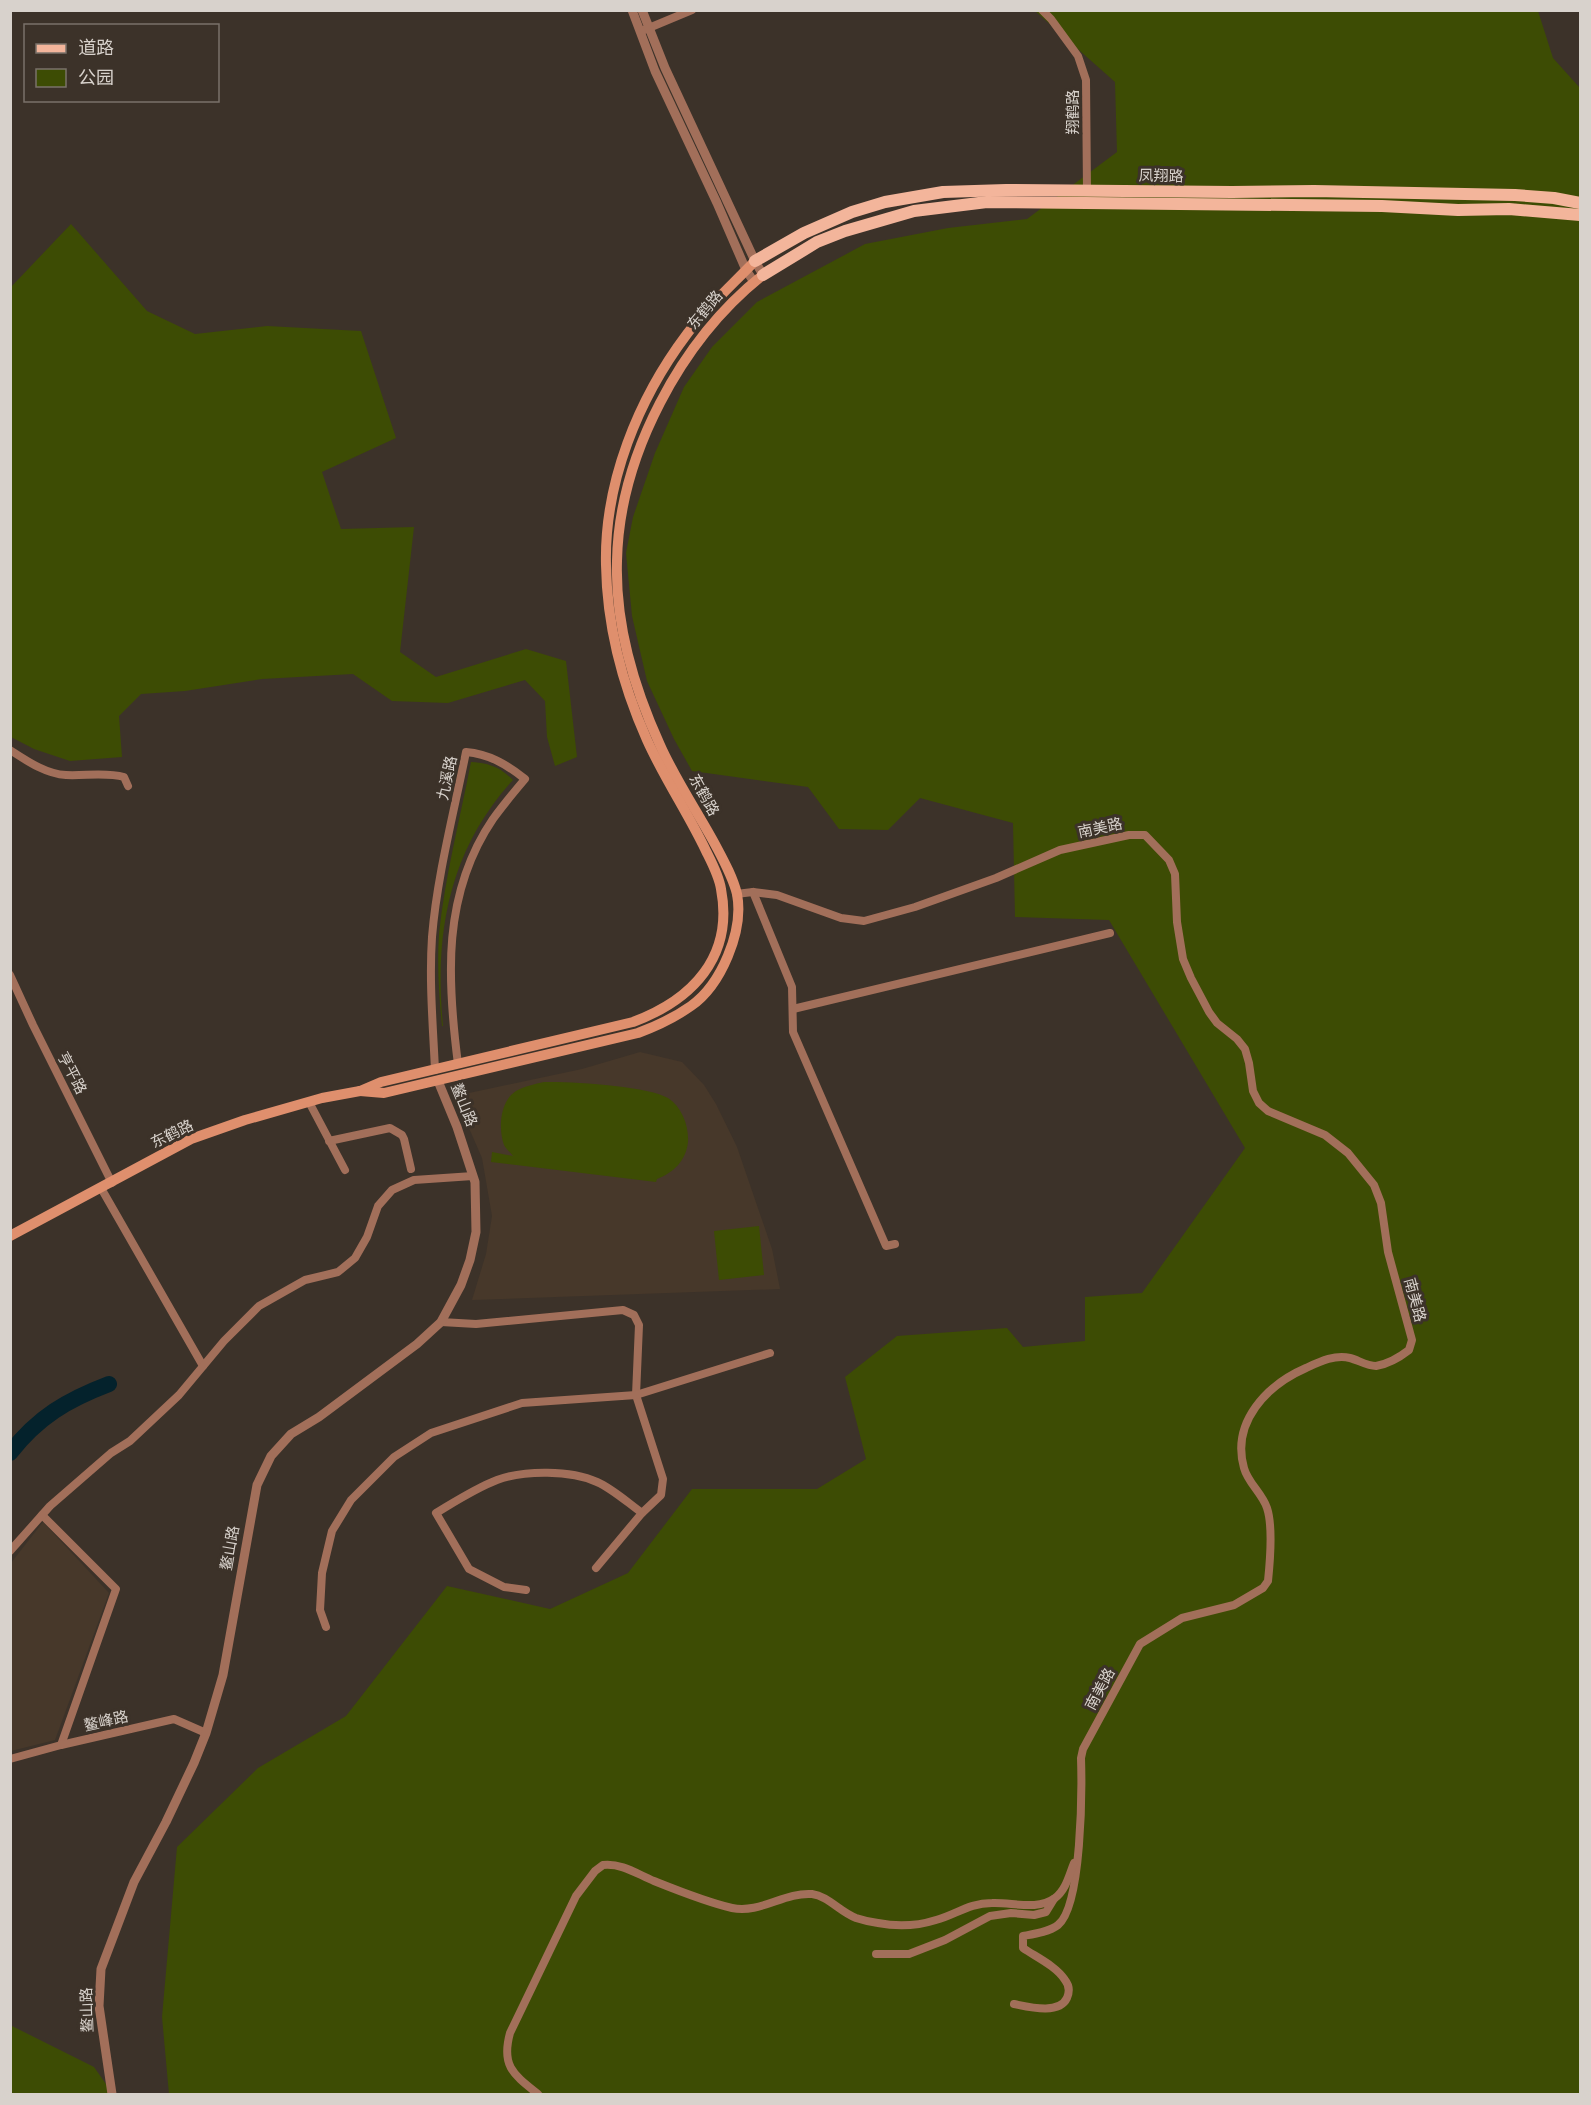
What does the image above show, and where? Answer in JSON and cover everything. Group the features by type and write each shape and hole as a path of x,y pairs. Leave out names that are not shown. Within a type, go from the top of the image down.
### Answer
{"main road":[{"name":"凤翔路","path":"750,266 791,240 837,218 885,202 968,190 1314,191 1515,195 1581,202"},
{"name":"凤翔路","path":"758,279 817,242 845,231 914,211 987,202 1382,206 1544,211 1581,215"},
{"name":"东鹤路","path":"437,1075 458,1064 611,1028 655,1014 682,996 702,978 717,951 722,929 721,888 696,830 647,740 625,686 611,624 606,563 613,495 620,461 650,391 688,332 750,266"},
{"name":"东鹤路","path":"10,1236 191,1139 224,1126 309,1102 360,1091 381,1082 437,1075 638,1033 668,1021 693,1005 708,988 728,956 736,927 736,894 727,868 660,746 641,699 621,621 617,561 619,533 626,495 650,424 666,391 706,330 736,296 758,279"}],"street":[{"path":"632,10 665,68 750,266"},
{"path":"642,10 655,71 717,203 758,279"},
{"path":"645,30 692,10"},
{"name":"翔鹤路","path":"1042,10 1078,56 1086,80 1087,190"},
{"path":"655,71 665,68"},
{"path":"10,750 26,761 64,776 115,774 124,777 128,786"},
{"name":"九溪路","path":"437,1075 430,970 432,936 466,752 492,758 510,767 525,779 492,820 477,848 466,873 455,916 449,976 458,1064"},
{"name":"南美路","path":"736,894 753,892 777,895 841,918 864,921 915,908 996,878 1060,850 1145,835 1169,860 1175,874 1183,959 1191,978 1217,1023 1237,1039 1245,1050 1253,1091 1259,1103 1268,1111 1325,1135 1348,1153 1374,1185 1381,1203 1388,1252 1412,1340 1409,1350 1375,1366 1339,1357 1325,1360 1303,1369 1280,1383 1251,1410 1244,1426 1241,1443 1242,1458 1244,1470 1267,1507 1268,1581 1263,1588 1234,1605 1182,1618 1140,1644 1083,1749 1077,1857 1073,1894 1065,1917 1058,1925 1048,1930 1023,1936 1023,1948 1059,1972 1065,1980 1070,1989 1067,1999 1060,2006 1039,2009 1014,2004"},
{"path":"753,892 792,987 793,1032 886,1246 895,1244"},
{"path":"793,1009 1110,933"},
{"name":"亨平路","path":"10,975 112,1183"},
{"name":"鳌山路","path":"112,2094 99,2007 101,1969 134,1882 166,1822 206,1733 223,1675 257,1485 272,1456 291,1434 417,1344 441,1322 461,1285 470,1260 476,1232 477,1205 473,1176 458,1127 437,1075"},
{"path":"309,1102 345,1170"},
{"path":"329,1141 390,1128 402,1135 411,1169"},
{"path":"10,1551 42,1515 111,1453 130,1441 179,1395 224,1341 259,1306 305,1280 338,1272 355,1258 367,1237 378,1206 392,1190 414,1180 473,1176"},
{"path":"101,1188 203,1366"},
{"path":"441,1322 476,1323 623,1310 634,1315 639,1325 636,1395 663,1479 661,1495 642,1513 596,1568"},
{"path":"326,1627 320,1610 322,1573 332,1531 351,1500 394,1457 431,1433 522,1403 636,1395 770,1353"},
{"path":"526,1590 504,1587 469,1569 436,1513 499,1479 531,1473 574,1474 590,1479 642,1513"},
{"path":"42,1515 116,1589 61,1745"},
{"name":"鳌峰路","path":"10,1759 174,1719 206,1733"},
{"path":"876,1954 909,1954 945,1940 990,1916 1011,1913 1034,1915 1046,1912 1065,1887 1077,1857"},
{"path":"538,2094 519,2078 509,2064 506,2048 510,2033 576,1896 595,1871 603,1865 624,1867 664,1885 733,1908 760,1907 796,1894 814,1894 855,1917 894,1926 915,1926 983,1903 1034,1905 1054,1899"}],"shaded area":[{"path":"640,1052 682,1062 704,1085 716,1104 737,1147 772,1249 780,1289 472,1300 486,1254 492,1216 482,1158 455,1096 582,1069"},
{"path":"43,1522 109,1593 55,1740 11,1751 11,1563"}],"green space":[{"path":"1035,11 1538,11 1553,58 1580,88 1580,2094 169,2094 162,2017 177,1847 258,1768 346,1716 447,1586 550,1609 628,1573 692,1489 817,1489 866,1459 845,1377 897,1336 1007,1328 1023,1347 1085,1341 1085,1297 1142,1293 1245,1148 1109,920 1015,917 1013,823 920,798 888,830 839,829 808,787 692,771 647,681 632,616 626,553 633,517 655,453 684,387 712,347 757,302 865,244 948,228 1027,219 1117,152 1115,82"},
{"path":"71,224 147,311 195,334 267,326 361,331 396,438 322,472 341,529 414,527 400,652 436,677 526,649 566,661 577,757 555,766 547,737 545,701 525,680 448,703 392,701 353,674 262,679 185,691 141,694 119,716 122,757 70,761 34,749 11,737 11,287"},
{"path":"471,762 494,766 513,780 491,807 474,835 460,864 451,895 444,926 441,959 442,1026 439,934 449,869"},
{"path":"544,1082 627,1087 668,1098 677,1106 686,1123 688,1142 685,1155 673,1170 657,1179 656,1182 491,1162 492,1152 513,1156 504,1145 501,1131 502,1115 507,1101 516,1091"},
{"path":"759,1226 764,1275 719,1280 714,1231"},
{"path":"10,2025 94,2067 113,2094 11,2094"}],"waterway":[{"path":"10,1453 31,1429 54,1411 80,1396 109,1384"}]}
